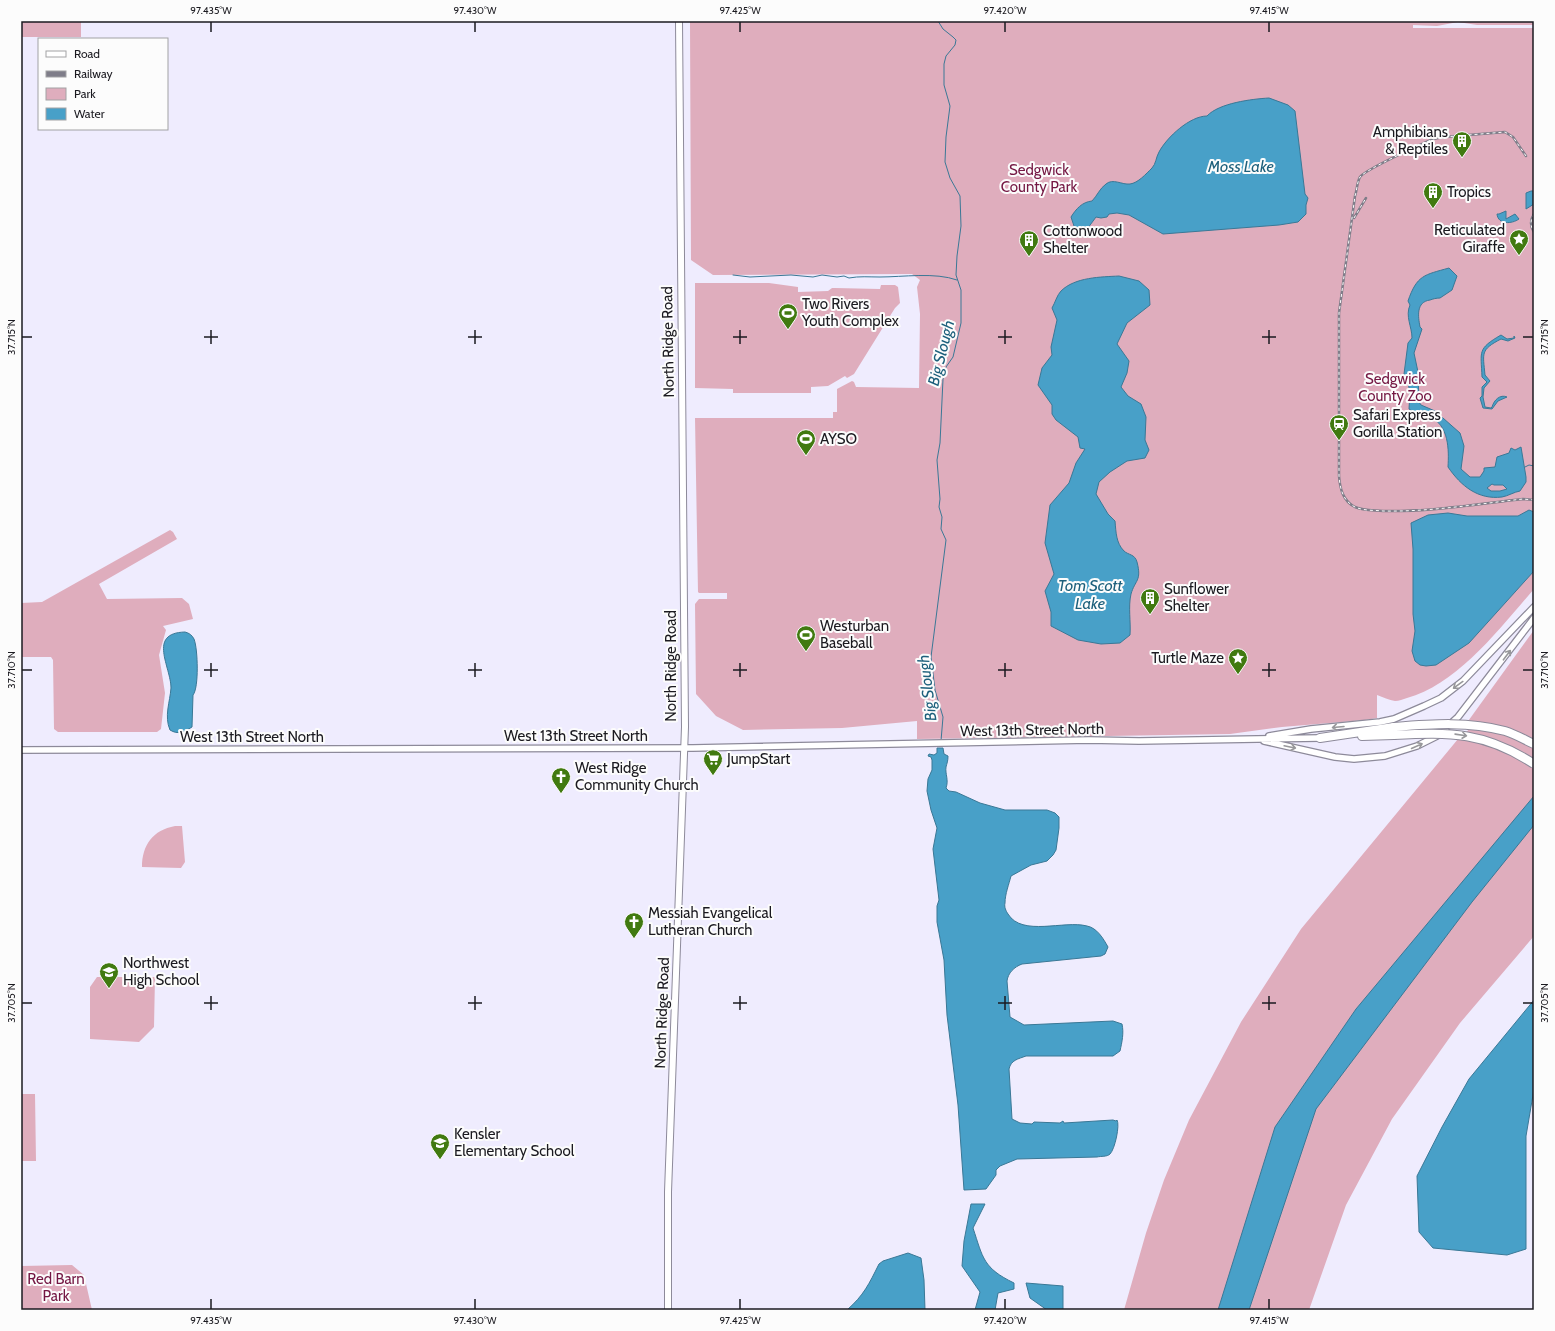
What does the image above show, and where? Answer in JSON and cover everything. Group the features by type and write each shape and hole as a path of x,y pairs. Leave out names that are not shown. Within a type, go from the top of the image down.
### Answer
{"highway":[{"path":"1320,738 1394,731 1455,723 1507,732 1534,744"},
{"path":"1394,731 1448,734 1477,738 1503,746 1534,764"}],"main road":[{"name":"North Ridge Road","path":"668,1310 668,1198 684,748 679,21"}],"street":[{"name":"West 13th Street North","path":"1252,739 1311,729 1380,722 1399,717 1424,706 1440,698 1463,681 1534,607"},
{"name":"West 13th Street North","path":"1252,739 1335,757 1354,759 1385,756 1417,746 1436,736 1458,717 1534,618"},
{"name":"West 13th Street North","path":"21,750 684,748 1320,738"}],"green space":[{"path":"21,21 81,21 81,37 21,37"},
{"path":"690,21 1534,21 1534,25 1477,25 1458,22 1437,26 1413,25 1413,28 1534,28 1534,589 1492,637 1460,668 1443,681 1425,691 1407,698 1395,701 1377,695 1377,718 1365,720 1282,727 1230,734 917,739 917,721 842,728 743,730 716,716 696,694 695,604 699,599 727,599 727,593 698,592 695,418 833,418 833,412 837,412 837,389 852,381 856,387 919,388 920,314 917,287 920,280 912,274 713,275 691,260"},
{"name":"Two Rivers Youth Complex","path":"695,283 769,283 798,287 798,292 828,291 832,288 880,289 881,285 895,285 898,287 900,303 895,308 854,374 847,378 845,376 828,386 811,387 811,393 733,393 733,389 695,388"},
{"path":"170,530 177,539 99,584 107,599 182,598 189,604 193,619 163,626 166,630 159,655 165,693 161,729 157,732 58,732 54,729 53,660 51,657 21,657 21,603 42,602"},
{"path":"1534,630 1534,936 1460,1023 1392,1119 1346,1205 1309,1310 1124,1310 1146,1233 1164,1180 1189,1120 1241,1022 1301,929 1458,739 1473,726 1466,724"},
{"path":"175,826 182,826 185,862 181,868 142,867 144,852 150,840 161,831"},
{"path":"97,977 155,977 154,1027 139,1042 90,1039 90,987"},
{"path":"21,1094 35,1094 36,1161 21,1161"},
{"name":"Red Barn Park","path":"72,1265 84,1275 92,1310 21,1310 21,1266"}],"water":[{"name":"Moss Lake","path":"1269,98 1288,105 1295,111 1305,194 1308,198 1306,214 1298,222 1279,225 1163,234 1129,215 1117,213 1109,214 1107,217 1096,217 1085,232 1076,232 1071,217 1082,204 1092,201 1102,188 1109,182 1130,184 1142,178 1153,166 1159,152 1167,140 1186,123 1200,117 1207,116 1219,108 1236,102"},
{"path":"1534,191 1534,204 1526,209 1526,193"},
{"path":"1506,211 1506,219 1515,214 1519,219 1509,223 1503,222 1498,218 1497,214"},
{"path":"1449,268 1457,276 1452,290 1440,298 1425,301 1419,310 1419,323 1422,329 1414,353 1418,372 1419,402 1421,405 1435,411 1460,433 1464,446 1461,469 1470,477 1480,477 1484,471 1484,468 1495,467 1497,457 1509,453 1511,448 1515,450 1521,447 1526,482 1520,491 1502,497 1478,494 1464,486 1448,467 1448,446 1441,426 1430,417 1409,409 1410,392 1407,379 1404,374 1408,343 1412,338 1408,317 1410,305 1408,301 1411,292 1422,277","holes":["1492,484 1503,485 1507,489 1491,491 1487,488"]},
{"name":"Tom Scott Lake","path":"1119,276 1139,281 1149,290 1150,305 1127,323 1117,344 1129,361 1127,373 1121,387 1128,396 1141,404 1146,417 1145,440 1149,450 1145,458 1127,461 1110,472 1099,482 1096,494 1108,514 1115,521 1117,537 1121,548 1136,559 1139,573 1130,599 1130,635 1120,643 1101,644 1078,640 1051,626 1051,612 1045,591 1054,574 1045,543 1050,505 1069,483 1076,463 1085,449 1080,448 1078,437 1056,420 1052,414 1052,405 1038,385 1042,368 1052,355 1051,347 1057,320 1052,308 1061,291 1067,286 1081,280 1096,277"},
{"path":"1501,335 1507,339 1514,338 1514,336 1515,338 1508,341 1501,339 1489,346 1484,353 1485,375 1490,381 1484,388 1483,397 1485,407 1491,408 1498,398 1502,396 1507,397 1498,401 1492,409 1483,408 1480,398 1482,396 1482,387 1487,382 1482,377 1481,356 1484,348"},
{"path":"1529,510 1534,512 1534,571 1469,643 1436,665 1420,665 1415,661 1412,651 1415,631 1413,614 1413,549 1411,523 1428,515 1448,513 1467,516 1518,516"},
{"path":"185,632 194,639 197,659 197,677 193,695 192,727 178,733 170,730 167,720 171,688 165,661 164,645 167,638 173,634"},
{"path":"937,748 943,748 944,754 948,756 946,767 946,788 949,791 956,792 980,803 1005,810 1047,810 1055,813 1059,817 1056,850 1053,855 1047,861 1031,865 1011,876 1006,893 1005,909 1014,921 1023,925 1033,926 1078,925 1091,927 1099,934 1108,947 1105,954 1101,956 1022,964 1016,967 1010,973 1007,981 1010,1017 1024,1025 1113,1021 1122,1024 1123,1027 1120,1051 1113,1056 1026,1056 1013,1062 1009,1069 1012,1119 1020,1123 1032,1124 1034,1122 1060,1123 1063,1121 1064,1123 1117,1120 1118,1127 1114,1147 1110,1154 1097,1157 1017,1159 1000,1166 996,1170 996,1175 986,1189 964,1190 958,1105 947,1015 944,960 937,922 937,906 939,900 933,849 937,828 927,791 928,779 932,770 932,760 931,757 928,756 929,754 934,755 937,753"},
{"path":"1534,796 1534,825 1472,902 1316,1109 1249,1310 1218,1310 1275,1127 1356,1009"},
{"path":"1534,1000 1534,1089 1526,1136 1526,1249 1507,1255 1433,1248 1419,1232 1417,1176 1469,1079"},
{"path":"971,1204 985,1204 973,1228 982,1255 990,1267 1004,1278 1014,1283 1014,1289 998,1293 995,1310 975,1310 980,1292 962,1266 964,1241"},
{"path":"908,1253 921,1258 924,1280 925,1310 847,1310 866,1289 879,1264 883,1261"},
{"path":"1026,1283 1063,1286 1063,1310 1047,1310 1030,1298"}],"waterway":[{"name":"Big Slough","path":"938,21 943,29 956,40 955,45 946,56 944,64 944,85 950,106 946,137 945,162 950,178 960,196 961,226 956,275 961,290 961,323 953,357 946,367 943,379 940,443 937,460 940,499 939,507 942,517 941,529 946,540 931,657 935,690 943,717 941,741"},
{"path":"733,275 750,277 791,275 813,277 822,275 837,277 844,276 849,278 939,276 957,280"},
{"path":"1525,467 1529,465 1534,466"}],"railway":[{"path":"1526,156 1513,137 1505,132 1444,137 1433,139 1382,163 1364,173 1360,177 1355,196 1339,313 1339,476 1341,490 1345,498 1355,507 1365,510 1418,510 1523,499 1534,500"},
{"path":"1354,218 1366,198"},
{"path":"1534,214 1531,223 1534,232"}],"place":[{"name":"Amphibians & Reptiles","path":"1462,158"},
{"name":"Tropics","path":"1433,209"},
{"name":"Reticulated Giraffe","path":"1519,256"},
{"name":"Cottonwood Shelter","path":"1029,257"},
{"name":"Two Rivers Youth Complex","path":"788,330"},
{"name":"Safari Express Gorilla Station","path":"1339,441"},
{"name":"AYSO","path":"806,456"},
{"name":"Sunflower Shelter","path":"1150,615"},
{"name":"Westurban Baseball","path":"806,652"},
{"name":"Turtle Maze","path":"1238,675"},
{"name":"JumpStart","path":"713,776"},
{"name":"West Ridge Community Church","path":"561,794"},
{"name":"Messiah Evangelical Lutheran Church","path":"634,939"},
{"name":"Northwest High School","path":"109,989"},
{"name":"Kensler Elementary School","path":"440,1160"}],"park label":[{"name":"Sedgwick County Park","path":"1039,178"},
{"name":"Sedgwick County Zoo","path":"1395,388"}]}
